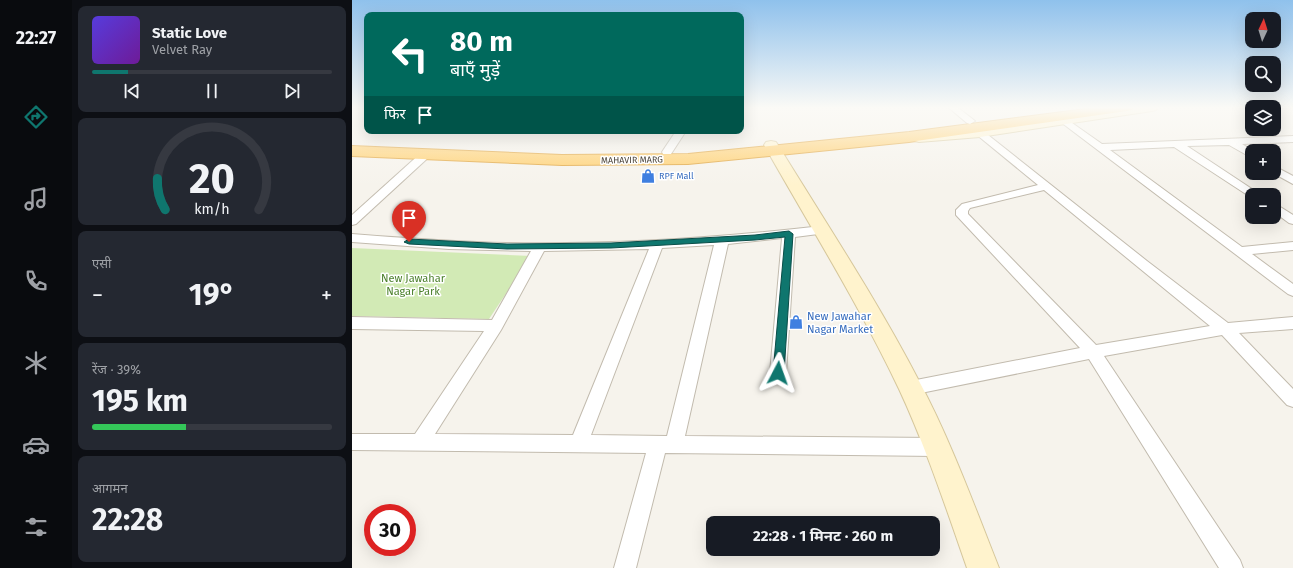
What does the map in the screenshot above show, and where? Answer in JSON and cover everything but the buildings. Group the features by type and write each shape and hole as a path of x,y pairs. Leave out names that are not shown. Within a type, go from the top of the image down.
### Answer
{"highway":[{"path":"916,134 921,134"},
{"name":"MAHAVIR MARG","path":"352,151 562,160 688,159 773,148 916,134"},
{"name":"MAHAVIR MARG","path":"352,145 568,154 627,154 773,148"}],"street":[{"path":"667,152 680,134"},
{"path":"916,134 921,139 975,134"},
{"path":"981,134 1225,330 1293,400"},
{"path":"1083,134 1293,291"},
{"path":"1100,147 1293,139"},
{"path":"1230,141 1245,151"},
{"path":"1176,144 1245,189"},
{"path":"773,148 858,290 911,388 936,447 983,568"},
{"path":"352,221 426,154"},
{"path":"1281,173 1293,181"},
{"path":"1046,186 966,206 962,210 962,215 1094,353 1232,568"},
{"path":"1281,212 1293,220"},
{"path":"352,238 451,245 540,247 722,240 822,230"},
{"path":"778,373 789,234"},
{"path":"624,568 666,444 722,240"},
{"path":"579,443 658,243"},
{"path":"1240,251 1293,246"},
{"path":"420,442 496,326 540,247"},
{"path":"352,323 496,326"},
{"path":"911,388 1094,353 1133,344 1225,330 1293,323"},
{"path":"352,442 936,447"}],"green space":[{"name":"New Jawahar Nagar Park","path":"352,248 531,256 489,319 352,316"}],"place":[{"name":"RPF Mall","path":"648,176"},
{"name":"New Jawahar Nagar Market","path":"796,322"}],"route":[{"path":"409,242 507,247 611,246 755,238 789,234 778,373"}]}
